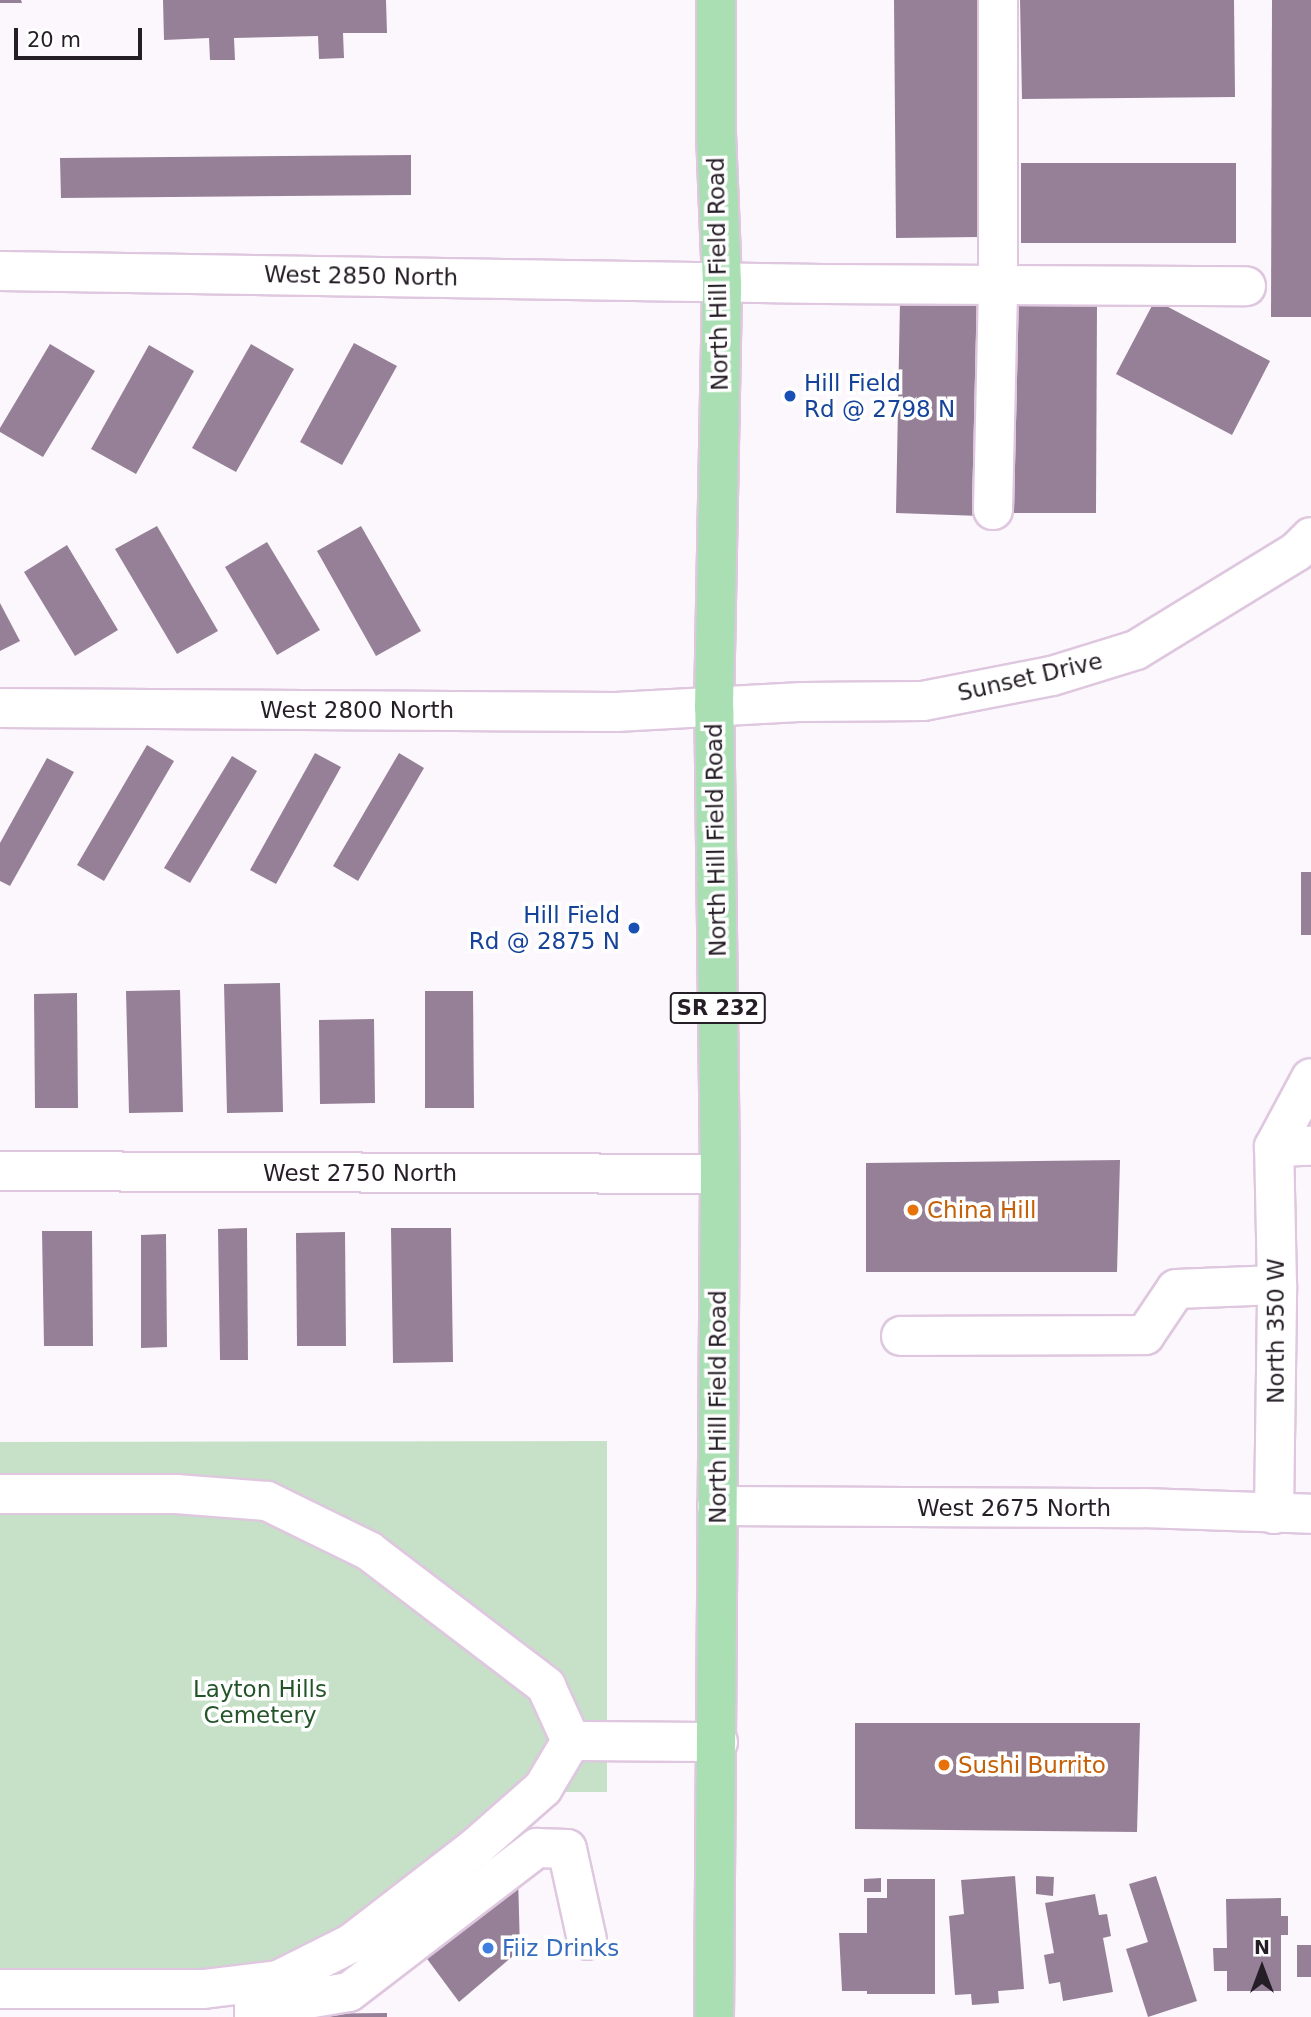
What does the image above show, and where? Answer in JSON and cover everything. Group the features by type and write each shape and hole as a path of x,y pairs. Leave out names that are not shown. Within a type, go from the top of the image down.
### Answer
{"main road":[{"name":"North Hill Field Road","path":"714,2017 720,1174 714,707 722,283 716,134 716,0"}],"street":[{"path":"993,510 998,286 998,0"},
{"name":"West 2850 North","path":"0,271 722,283 1245,286"},
{"name":"Sunset Drive","path":"714,707 923,701 1052,676 1136,650 1306,554"},
{"name":"West 2800 North","path":"0,708 615,712 714,707"},
{"path":"1292,1147 1311,1078"},
{"name":"North 350 W","path":"1292,1147 1277,1285 1292,1514"},
{"name":"West 2750 North","path":"0,1171 720,1174"},
{"path":"901,1336 1145,1335 1176,1289 1277,1285"},
{"path":"0,1494 176,1494 268,1501 369,1551 546,1686 571,1741"},
{"name":"West 2675 North","path":"717,1506 1143,1508 1292,1514"},
{"path":"571,1741 718,1742"},
{"path":"0,1989 204,1989 278,1980 352,1943 476,1847 543,1788 571,1741"},
{"path":"254,2012 349,1992 537,1847 567,1849 587,1940"}],"green space":[{"name":"Layton Hills Cemetery","path":"607,1441 607,1792 555,1792 388,1933 218,1999 0,1996 0,1442"}],"building":[{"path":"0,0 21,0 22,3 0,3"},
{"path":"163,0 386,0 387,33 343,33 344,58 319,59 318,36 234,38 235,60 210,60 209,38 164,40"},
{"path":"894,0 977,0 979,237 896,238"},
{"path":"1020,0 1234,0 1235,97 1022,99"},
{"path":"1272,0 1311,0 1311,317 1271,317"},
{"path":"411,155 411,195 61,198 60,158"},
{"path":"1021,163 1236,163 1236,243 1021,243"},
{"path":"1155,300 1270,361 1232,435 1116,374"},
{"path":"900,301 983,303 980,516 896,513"},
{"path":"1015,302 1097,303 1096,513 1014,513"},
{"path":"354,343 397,366 342,465 300,442"},
{"path":"50,344 95,371 43,457 0,432 0,428"},
{"path":"251,344 294,369 236,472 192,448"},
{"path":"149,345 194,371 136,474 91,449"},
{"path":"157,526 218,631 177,654 115,549"},
{"path":"361,526 421,631 376,656 317,551"},
{"path":"267,542 320,630 277,655 225,567"},
{"path":"67,545 118,630 75,656 24,572"},
{"path":"0,603 20,641 0,651"},
{"path":"147,745 174,761 104,881 77,865"},
{"path":"315,753 341,767 276,884 250,870"},
{"path":"399,753 424,768 358,881 333,866"},
{"path":"232,756 257,771 190,883 164,868"},
{"path":"47,758 74,772 10,886 0,881 0,843"},
{"path":"1301,872 1311,872 1311,935 1301,935"},
{"path":"280,983 283,1112 227,1113 224,984"},
{"path":"180,990 183,1112 129,1113 126,991"},
{"path":"425,991 473,991 474,1108 425,1108"},
{"path":"77,993 78,1108 35,1108 34,994"},
{"path":"374,1019 375,1103 320,1104 319,1020"},
{"path":"1120,1160 1117,1272 866,1272 866,1163"},
{"path":"247,1228 248,1360 220,1360 218,1229"},
{"path":"391,1228 451,1228 453,1362 393,1363"},
{"path":"42,1231 92,1231 93,1346 44,1346"},
{"path":"345,1232 346,1346 297,1346 296,1233"},
{"path":"166,1234 167,1347 141,1348 141,1235"},
{"path":"855,1723 1140,1723 1137,1832 855,1829"},
{"path":"518,1876 520,1950 459,2002 422,1952"},
{"path":"1015,1876 1024,1989 998,1991 999,2003 972,2005 971,1994 955,1995 949,1916 964,1914 961,1880"},
{"path":"1036,1876 1054,1877 1053,1896 1036,1894"},
{"path":"1156,1876 1197,2001 1148,2017 1126,1949 1148,1942 1129,1884"},
{"path":"881,1878 881,1892 864,1892 864,1879"},
{"path":"887,1879 935,1879 935,1994 867,1994 867,1991 842,1991 839,1933 867,1933 867,1898 887,1898"},
{"path":"1095,1894 1099,1915 1107,1914 1111,1936 1103,1938 1113,1992 1063,2001 1060,1982 1049,1984 1044,1955 1054,1953 1045,1903"},
{"path":"1281,1898 1281,1916 1288,1916 1288,1935 1281,1935 1281,1991 1227,1991 1227,1971 1214,1971 1213,1948 1227,1948 1226,1899"},
{"path":"1297,1945 1311,1945 1311,1977 1297,1977"},
{"path":"387,2013 387,2017 288,2017 288,2014"}],"place":[{"name":"Hill Field Rd @ 2798 N","path":"790,396"},
{"name":"Hill Field Rd @ 2875 N","path":"634,928"},
{"name":"China Hill","path":"913,1210"},
{"name":"Sushi Burrito","path":"944,1765"},
{"name":"Fiiz Drinks","path":"488,1948"}]}
